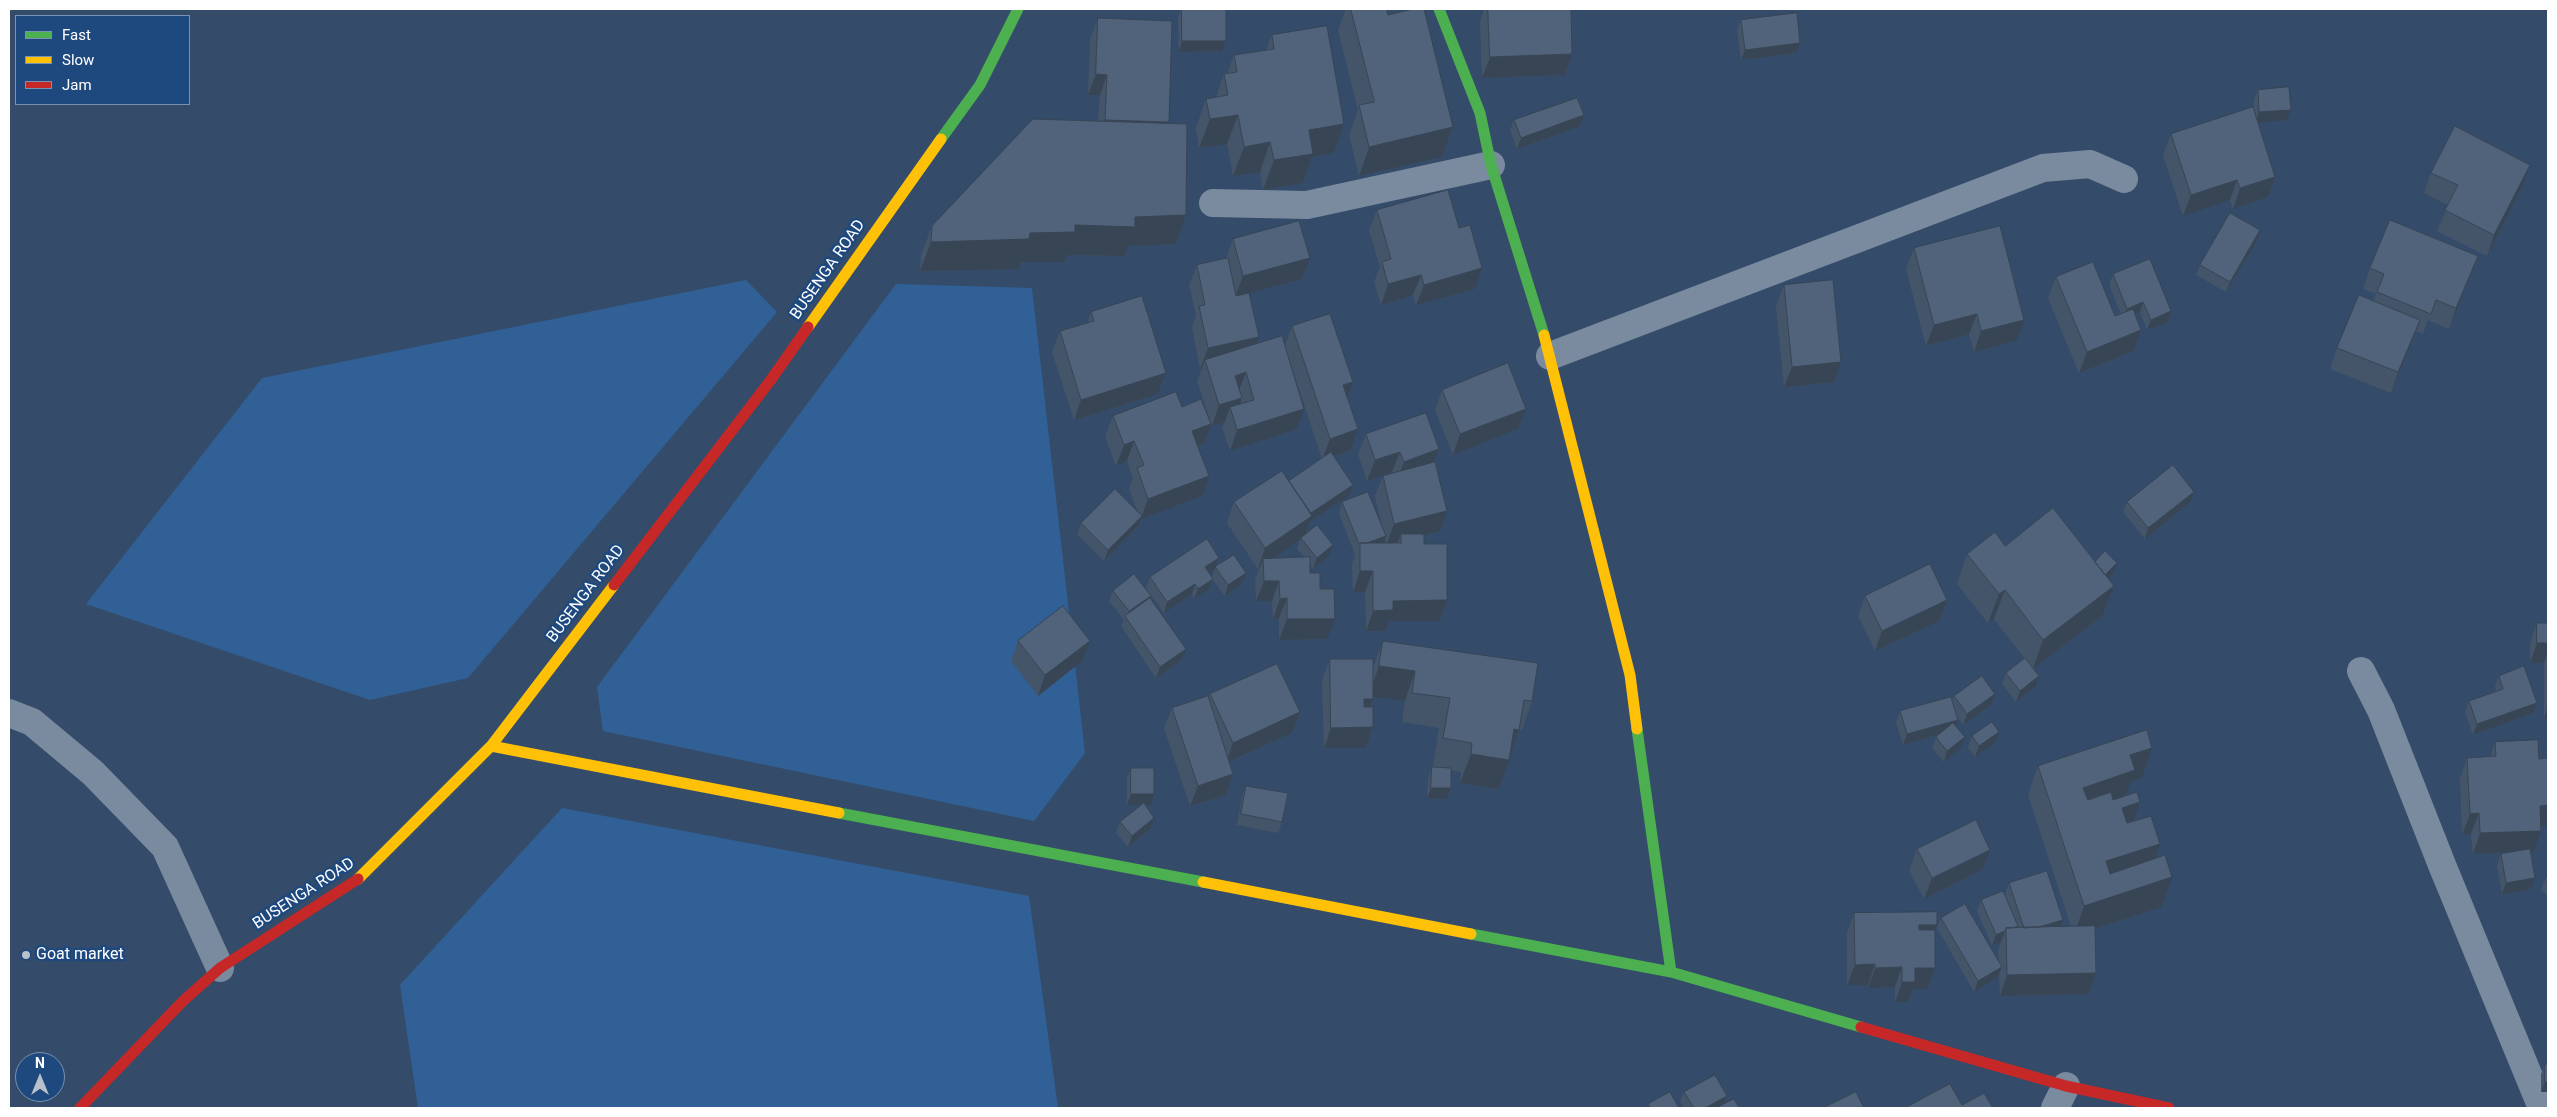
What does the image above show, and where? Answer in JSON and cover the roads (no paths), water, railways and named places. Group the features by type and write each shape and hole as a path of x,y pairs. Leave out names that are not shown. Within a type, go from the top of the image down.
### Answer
{"street":[{"name":"BUSENGA ROAD","path":"80,1108 183,1001 220,968 362,878 491,746 775,373 980,86 1018,9"},
{"path":"1439,9 1480,113 1492,165 1550,356 1630,675 1671,972"},
{"path":"1550,356 2043,168 2090,164 2124,179"},
{"path":"1213,203 1307,205 1492,165"},
{"path":"2361,671 2381,710 2442,865 2542,1108"},
{"path":"9,713 32,722 94,773 165,847 220,968"},
{"path":"491,746 1671,972 2061,1097 2170,1108"}],"place":[{"name":"Goat market","path":"26,955"}]}
